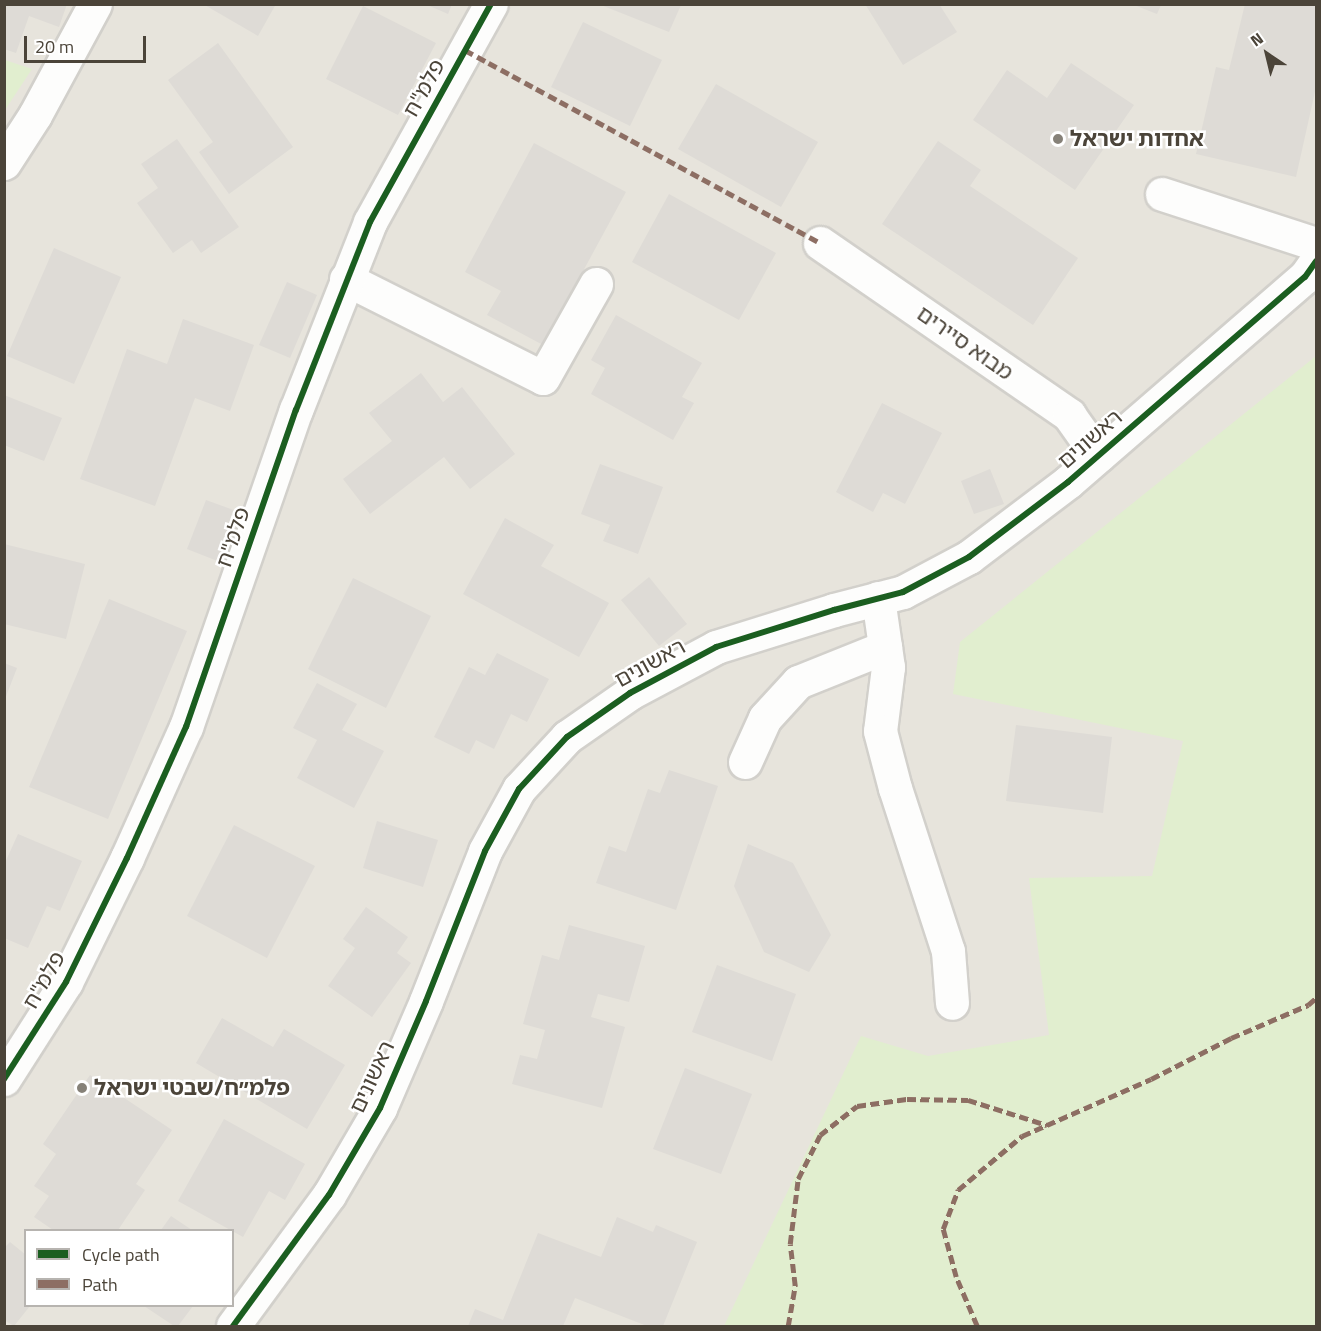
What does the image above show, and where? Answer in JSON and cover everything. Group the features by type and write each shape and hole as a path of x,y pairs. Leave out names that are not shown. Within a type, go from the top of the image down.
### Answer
{"street":[{"path":"4,163 35,114 94,4"},
{"name":"פלמ\"ח","path":"4,1079 66,982 127,858 186,727 296,410 370,222 491,4"},
{"path":"1162,194 1317,244"},
{"name":"מבוא סיירים","path":"820,243 1069,415 1098,456"},
{"name":"ראשונים","path":"233,1326 254,1302 329,1195 380,1108 426,1001 484,851 519,789 567,737 639,688 716,647 903,592 969,557 1098,456 1299,282 1317,261"},
{"path":"346,279 543,378 596,284"},
{"path":"878,598 888,667 880,731 895,788 948,951 952,1003"},
{"path":"745,762 765,718 798,682 885,647"}],"shaded area":[{"path":"5,5 1316,5 1316,1326 5,1326"}],"green space":[{"path":"4,60 32,69 5,110"},
{"path":"1316,356 1316,1326 724,1326 861,1036 928,1056 1049,1035 1029,878 1152,876 1183,741 953,694 960,642"}],"building":[{"path":"4,4 67,4 59,27 29,16 16,53 4,49"},
{"path":"203,4 276,4 258,36"},
{"path":"425,4 452,4 448,14"},
{"path":"865,4 939,4 957,32 903,65"},
{"path":"1245,4 1316,4 1316,87 1296,177 1196,154 1216,67 1229,70"},
{"path":"601,5 681,5 669,32"},
{"path":"1134,5 1161,5 1157,14"},
{"path":"363,6 436,43 398,115 326,79"},
{"path":"583,22 662,60 630,126 551,87"},
{"path":"218,43 293,147 229,194 199,152 213,142 168,80"},
{"path":"1071,63 1134,105 1075,190 973,120 1007,70 1047,98"},
{"path":"716,84 818,142 781,207 678,149"},
{"path":"177,139 239,227 201,253 192,240 173,253 137,203 158,188 141,164"},
{"path":"938,141 981,170 970,186 1078,258 1033,325 882,224"},
{"path":"534,143 626,192 543,345 487,315 501,291 465,272"},
{"path":"669,194 776,253 739,320 632,262"},
{"path":"54,248 121,277 74,384 7,356"},
{"path":"287,282 317,295 290,358 259,345"},
{"path":"616,315 702,363 682,397 694,403 673,440 591,394 605,368 591,360"},
{"path":"183,319 254,345 230,411 195,398 155,506 80,479 127,349 167,364"},
{"path":"421,373 443,402 462,387 515,454 470,489 444,457 370,514 343,479 392,441 369,413"},
{"path":"4,395 62,418 44,461 4,445"},
{"path":"882,403 942,433 905,504 883,493 873,512 836,492"},
{"path":"600,464 663,487 638,554 603,541 610,525 581,514"},
{"path":"990,469 1004,504 974,514 961,481"},
{"path":"206,500 239,512 220,562 187,549"},
{"path":"505,518 554,545 541,566 609,603 579,657 463,594"},
{"path":"4,544 85,564 66,639 4,624"},
{"path":"649,577 687,624 659,646 621,600"},
{"path":"353,578 431,616 386,708 308,669"},
{"path":"109,599 187,631 108,819 29,787"},
{"path":"497,653 549,679 527,722 511,714 494,749 476,740 469,754 434,737 469,667 485,675"},
{"path":"4,663 17,668 5,699 4,699"},
{"path":"317,683 357,704 342,730 384,751 354,808 297,778 317,740 293,728"},
{"path":"1016,725 1112,737 1103,813 1006,801"},
{"path":"669,770 718,786 676,910 596,883 609,846 626,852 648,789 660,793"},
{"path":"377,821 438,840 423,887 363,868"},
{"path":"234,825 315,866 267,958 187,916"},
{"path":"18,834 82,861 60,911 47,906 28,948 4,938 4,865"},
{"path":"748,844 793,863 831,935 809,972 764,952 734,886"},
{"path":"366,907 408,937 397,953 411,963 372,1017 328,986 355,948 343,939"},
{"path":"569,925 645,946 629,1002 598,994 591,1017 625,1027 602,1108 512,1084 520,1055 537,1059 545,1030 523,1024 542,955 559,960"},
{"path":"717,965 796,994 772,1061 692,1032"},
{"path":"222,1018 273,1047 284,1029 345,1065 307,1129 196,1063"},
{"path":"685,1068 752,1094 721,1174 653,1149"},
{"path":"90,1075 172,1130 136,1184 145,1190 119,1229 52,1229 34,1217 49,1196 34,1186 56,1154 43,1144"},
{"path":"224,1119 305,1164 285,1200 269,1191 243,1237 234,1232 234,1229 229,1229 178,1201"},
{"path":"171,1216 190,1229 162,1229"},
{"path":"617,1217 653,1232 656,1225 697,1242 663,1326 647,1326 575,1298 563,1326 468,1326 475,1309 503,1320 538,1233 601,1257"},
{"path":"10,1242 24,1253 24,1307 29,1307 14,1326 4,1320 4,1248"},
{"path":"146,1307 192,1307 178,1326 174,1326"}],"marked path":[{"path":"465,50 820,243"},
{"path":"977,1326 956,1277 943,1229 958,1190 1022,1136 1151,1079 1231,1038 1308,1005 1316,998"},
{"path":"788,1326 795,1286 790,1244 798,1179 820,1135 857,1106 907,1099 968,1100 1047,1125"}],"cycle path":[{"path":"4,1079 66,982 127,858 186,727 296,410 370,222 491,4"},
{"path":"233,1326 329,1195 380,1108 426,1001 485,851 519,789 567,737 630,693 716,647 834,610 903,592 969,557 1068,482 1305,277 1316,261"}],"place":[{"name":"אחדות ישראל","path":"1058,139"},
{"name":"פלמ״ח/שבטי ישראל","path":"82,1088"}]}
